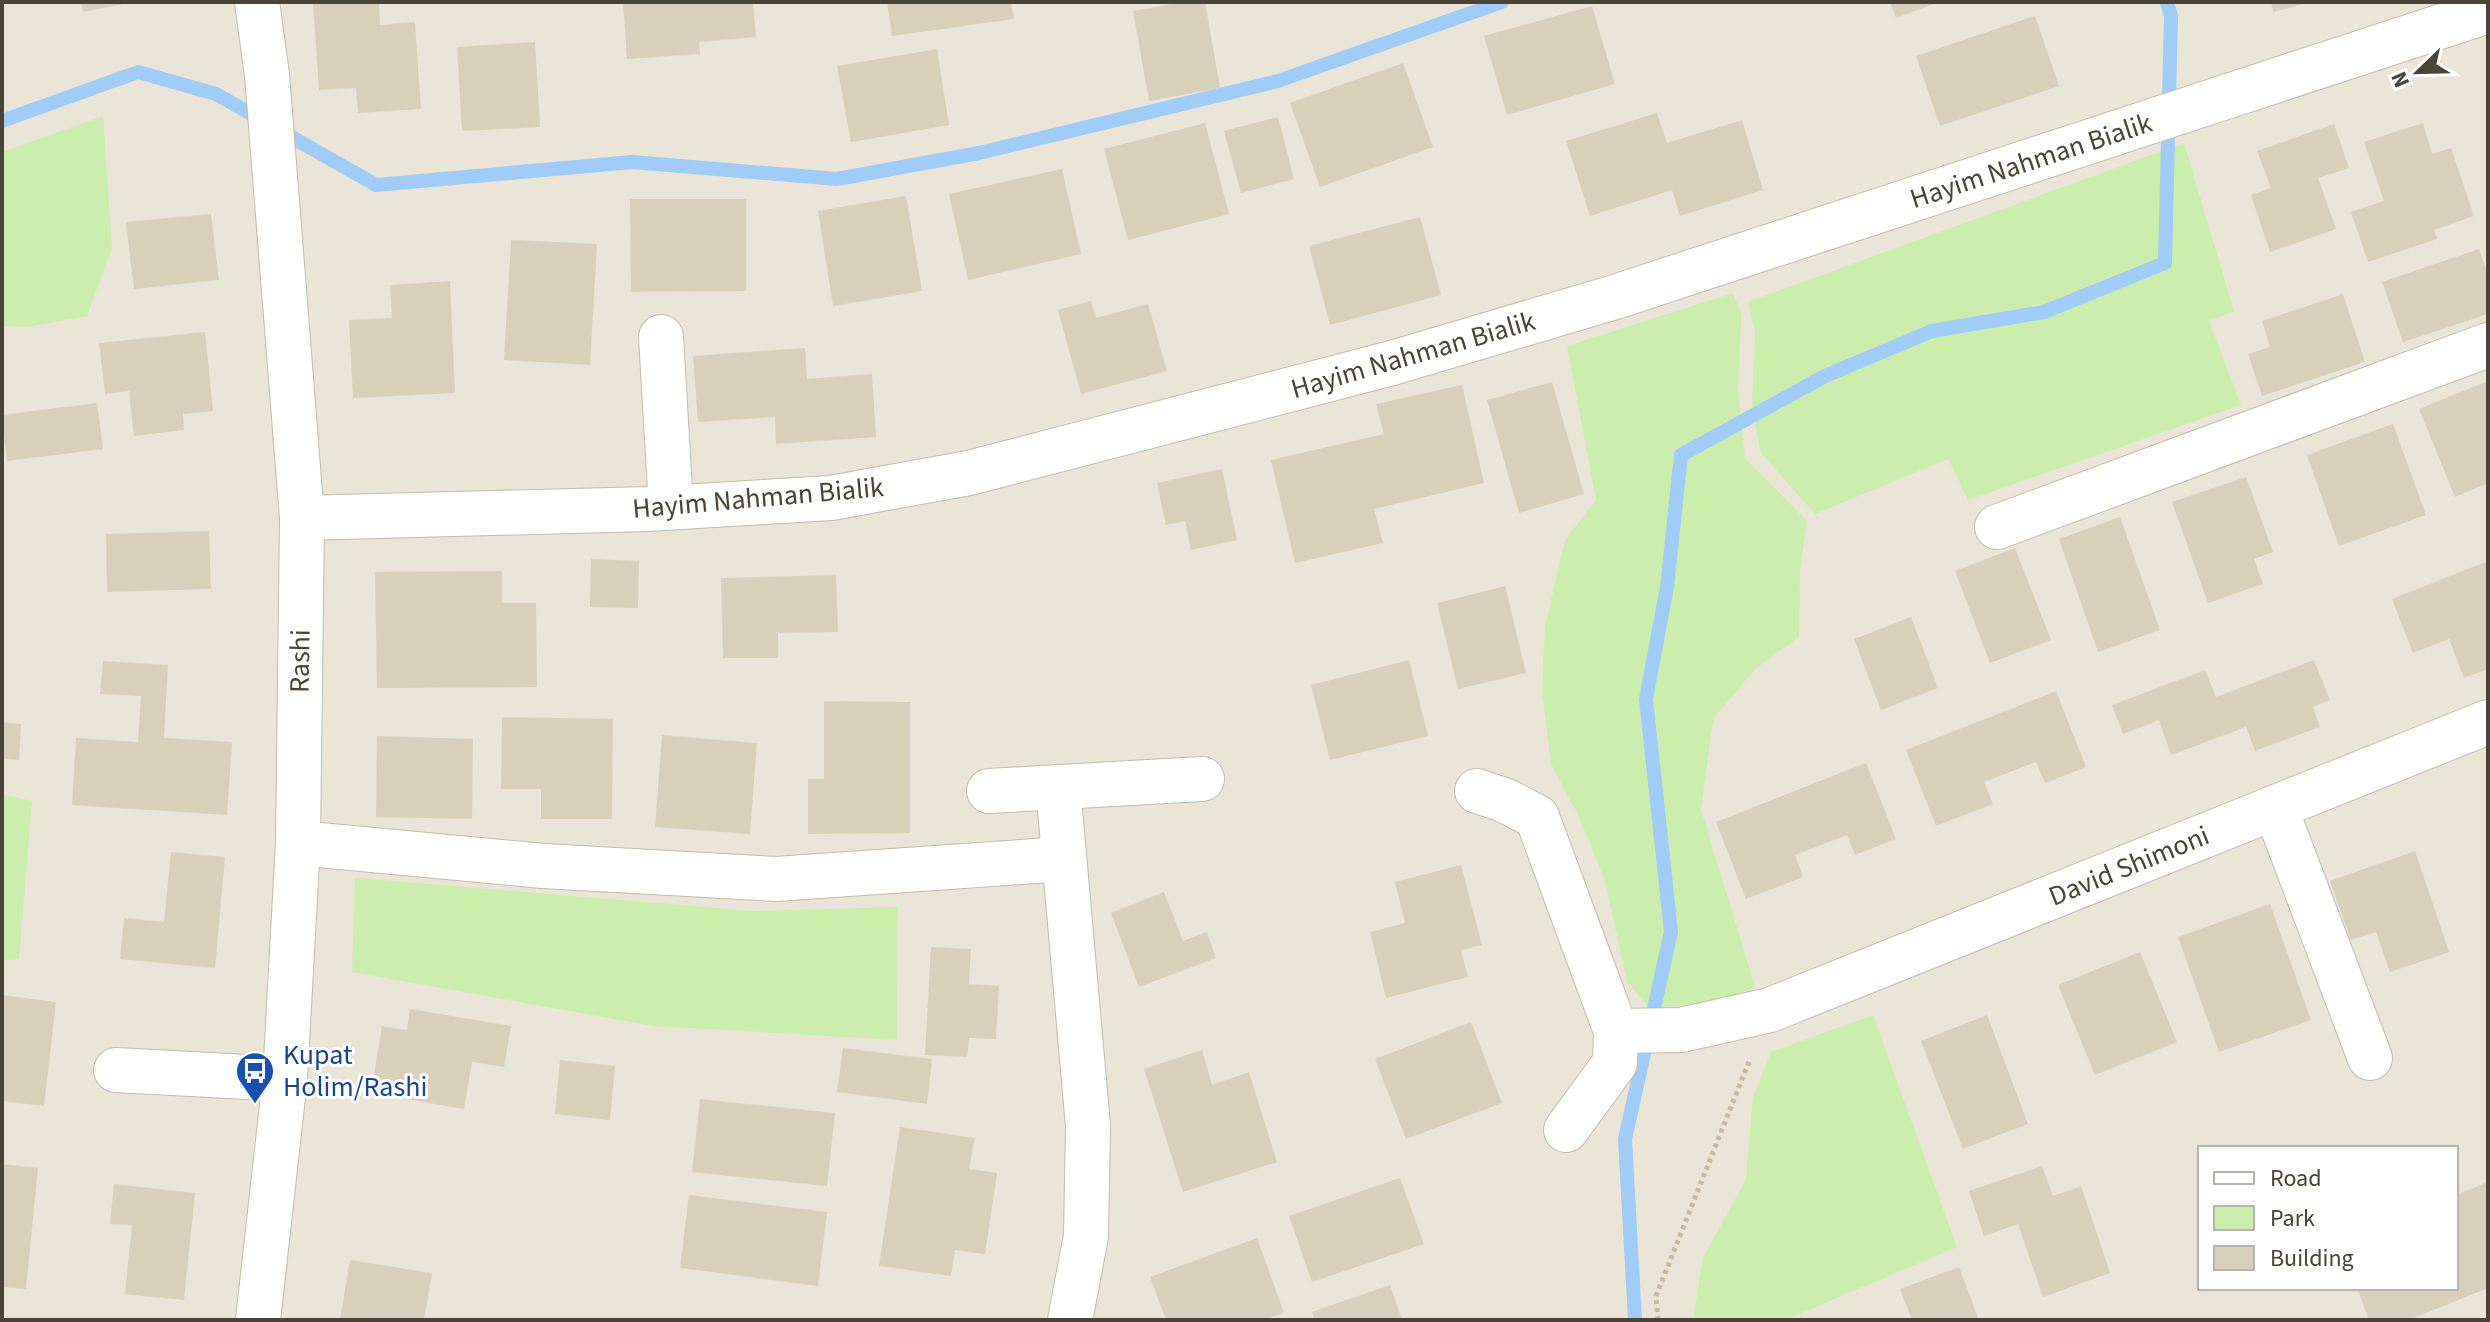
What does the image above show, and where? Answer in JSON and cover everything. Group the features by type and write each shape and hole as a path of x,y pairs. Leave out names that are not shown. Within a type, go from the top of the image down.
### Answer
{"street":[{"name":"Rashi","path":"257,2 267,75 302,518 298,843 285,1079 258,1320"},
{"name":"Hayim Nahman Bialik","path":"302,518 671,507 831,498 969,473 1392,363 1630,292 2488,11"},
{"path":"661,337 671,507"},
{"path":"1997,527 2488,345"},
{"name":"David Shimoni","path":"1616,1031 1681,1030 1770,1010 2488,722"},
{"path":"989,791 1202,779"},
{"path":"1058,787 1088,1126 1086,1236 1070,1320"},
{"path":"1477,791 1537,817 1616,1031 1615,1063 1566,1130"},
{"path":"2275,807 2370,1058"},
{"path":"298,843 543,866 776,879 1064,859"},
{"path":"116,1070 285,1079"}],"path":[{"path":"1658,1320 1656,1296 1770,1010"}],"shaded area":[{"path":"2,2 2488,2 2488,1320 2,1320"}],"green space":[{"path":"103,116 112,248 87,316 28,327 2,326 2,152"},
{"path":"2184,143 2234,311 2209,321 2241,405 1968,500 1948,459 1815,514 1761,453 1752,408 1755,332 1748,302"},
{"path":"1733,293 1741,314 1738,389 1745,458 1807,521 1800,572 1799,637 1755,669 1713,719 1701,810 1755,987 1725,1000 1650,1009 1627,982 1605,881 1579,817 1551,764 1542,691 1545,626 1565,540 1596,500 1567,346"},
{"path":"2,794 32,801 19,959 2,960"},
{"path":"355,878 753,911 898,907 897,1040 653,1026 352,972"},
{"path":"1873,1015 1957,1247 1785,1320 1693,1320 1703,1257 1746,1180 1753,1096 1771,1052"}],"building":[{"path":"81,2 128,2 128,3 83,12"},
{"path":"313,2 379,2 380,25 415,22 421,109 358,113 356,88 319,90"},
{"path":"623,2 753,2 756,37 699,42 700,54 627,59"},
{"path":"887,2 1011,2 1014,19 892,36"},
{"path":"1182,2 1205,2 1220,88 1149,101 1133,11"},
{"path":"1890,2 1939,2 1896,18"},
{"path":"2271,2 2307,2 2308,3 2273,12"},
{"path":"1592,6 1615,84 1507,115 1484,36"},
{"path":"2035,16 2059,86 1940,126 1916,56"},
{"path":"535,42 540,127 462,131 457,47"},
{"path":"937,49 949,125 851,142 837,66"},
{"path":"1403,63 1433,147 1320,187 1290,103"},
{"path":"1657,113 1667,143 1742,120 1763,190 1680,216 1672,190 1590,216 1566,141"},
{"path":"1278,117 1294,179 1241,193 1224,131"},
{"path":"1205,123 1229,214 1128,240 1104,149"},
{"path":"2423,123 2432,154 2451,148 2474,216 2434,230 2437,239 2368,262 2351,212 2384,201 2364,142"},
{"path":"2334,124 2349,168 2318,178 2336,229 2270,252 2251,195 2271,188 2257,151"},
{"path":"1062,169 1081,254 968,280 949,194"},
{"path":"906,196 922,291 833,306 818,211"},
{"path":"630,199 746,199 746,291 631,292"},
{"path":"211,214 219,280 134,289 126,222"},
{"path":"1420,217 1441,295 1330,325 1309,246"},
{"path":"511,240 597,244 590,365 504,360"},
{"path":"2479,249 2488,274 2488,314 2403,342 2382,282"},
{"path":"450,281 455,393 353,398 349,320 392,318 390,285"},
{"path":"2343,294 2365,362 2262,396 2248,354 2270,347 2262,321"},
{"path":"1091,301 1096,318 1148,304 1167,371 1081,394 1058,310"},
{"path":"205,332 213,411 183,414 184,430 134,436 129,391 105,394 99,343"},
{"path":"805,348 807,379 872,374 876,437 776,444 775,417 698,422 693,356"},
{"path":"2488,381 2488,483 2455,497 2419,409"},
{"path":"1552,382 1584,494 1519,513 1487,400"},
{"path":"1462,385 1484,483 1374,509 1383,543 1295,563 1271,460 1384,434 1376,404"},
{"path":"97,403 103,449 7,461 2,415"},
{"path":"2393,424 2426,515 2339,546 2307,455"},
{"path":"1222,469 1237,540 1191,550 1185,521 1166,525 1157,483"},
{"path":"2246,477 2273,552 2254,559 2263,584 2208,603 2172,502"},
{"path":"2120,517 2160,630 2098,652 2059,539"},
{"path":"209,531 211,589 107,592 106,534"},
{"path":"2015,548 2051,640 1990,663 1955,571"},
{"path":"591,559 639,561 638,608 590,607"},
{"path":"2488,561 2488,669 2464,678 2449,639 2413,653 2392,599"},
{"path":"502,571 502,603 536,603 537,687 377,688 375,572"},
{"path":"836,575 838,632 778,633 778,658 723,658 721,578"},
{"path":"1505,586 1526,673 1458,689 1437,603"},
{"path":"1911,617 1938,688 1881,710 1854,639"},
{"path":"1409,660 1428,736 1330,760 1311,685"},
{"path":"2314,660 2330,700 2313,707 2320,727 2255,751 2246,727 2171,755 2159,720 2123,734 2112,705 2205,670 2216,697"},
{"path":"103,661 168,665 164,738 232,742 227,815 72,805 76,738 138,742 141,696 100,694"},
{"path":"2056,691 2086,767 2045,783 2036,762 1984,782 1993,804 1936,826 1906,750"},
{"path":"824,701 910,702 910,833 808,834 808,779 824,779"},
{"path":"502,717 613,719 612,819 541,819 541,789 501,789"},
{"path":"2,722 21,724 19,760 2,759"},
{"path":"662,735 757,743 750,834 655,827"},
{"path":"377,736 473,739 472,819 376,817"},
{"path":"1866,763 1896,839 1855,855 1847,835 1795,855 1803,877 1746,899 1716,822"},
{"path":"2415,851 2449,952 2390,972 2376,932 2351,940 2330,881"},
{"path":"171,852 225,857 215,968 120,959 124,918 164,922"},
{"path":"1461,865 1482,945 1461,950 1468,977 1386,998 1370,932 1405,923 1395,882"},
{"path":"1164,892 1183,941 1207,932 1216,958 1139,987 1111,913"},
{"path":"2270,904 2311,1020 2219,1052 2178,937"},
{"path":"931,947 971,949 969,984 999,986 996,1039 969,1038 967,1057 925,1055"},
{"path":"2140,952 2177,1042 2095,1075 2058,985"},
{"path":"2,995 56,1002 44,1106 2,1101"},
{"path":"410,1009 511,1026 504,1067 472,1062 464,1109 371,1093 382,1026 407,1030"},
{"path":"1987,1015 2028,1124 1963,1149 1921,1041"},
{"path":"1471,1022 1502,1103 1406,1139 1375,1059"},
{"path":"843,1048 932,1059 927,1104 837,1092"},
{"path":"1202,1050 1212,1085 1249,1072 1277,1162 1183,1192 1144,1069"},
{"path":"560,1060 615,1066 610,1120 555,1114"},
{"path":"700,1099 835,1113 827,1186 692,1172"},
{"path":"900,1127 975,1138 969,1169 997,1173 985,1254 955,1250 951,1276 879,1266"},
{"path":"2,1164 38,1168 26,1289 2,1287"},
{"path":"2042,1166 2053,1196 2081,1186 2110,1273 2043,1297 2018,1224 1984,1236 1969,1191"},
{"path":"1400,1178 1424,1244 1312,1282 1289,1216"},
{"path":"2488,1182 2488,1288 2409,1320 2369,1320 2358,1290 2458,1290 2458,1194"},
{"path":"114,1184 195,1193 184,1300 125,1294 132,1225 110,1224"},
{"path":"689,1195 827,1212 818,1286 680,1268"},
{"path":"1257,1238 1284,1313 1263,1320 1166,1320 1150,1277"},
{"path":"350,1260 432,1273 424,1320 340,1320"},
{"path":"1959,1267 1979,1320 1912,1320 1900,1289"},
{"path":"1390,1285 1402,1320 1315,1320 1312,1312"}],"waterway":[{"path":"2,121 138,72 216,94 376,185 632,162 837,179 979,153 1278,81 1502,2"},
{"path":"1635,1320 1625,1139 1671,932 1646,699 1667,587 1681,455 1825,376 1932,331 2044,312 2165,263 2171,16 2167,2"}],"place":[{"name":"Kupat Holim/Rashi","path":"255,1105"}]}
